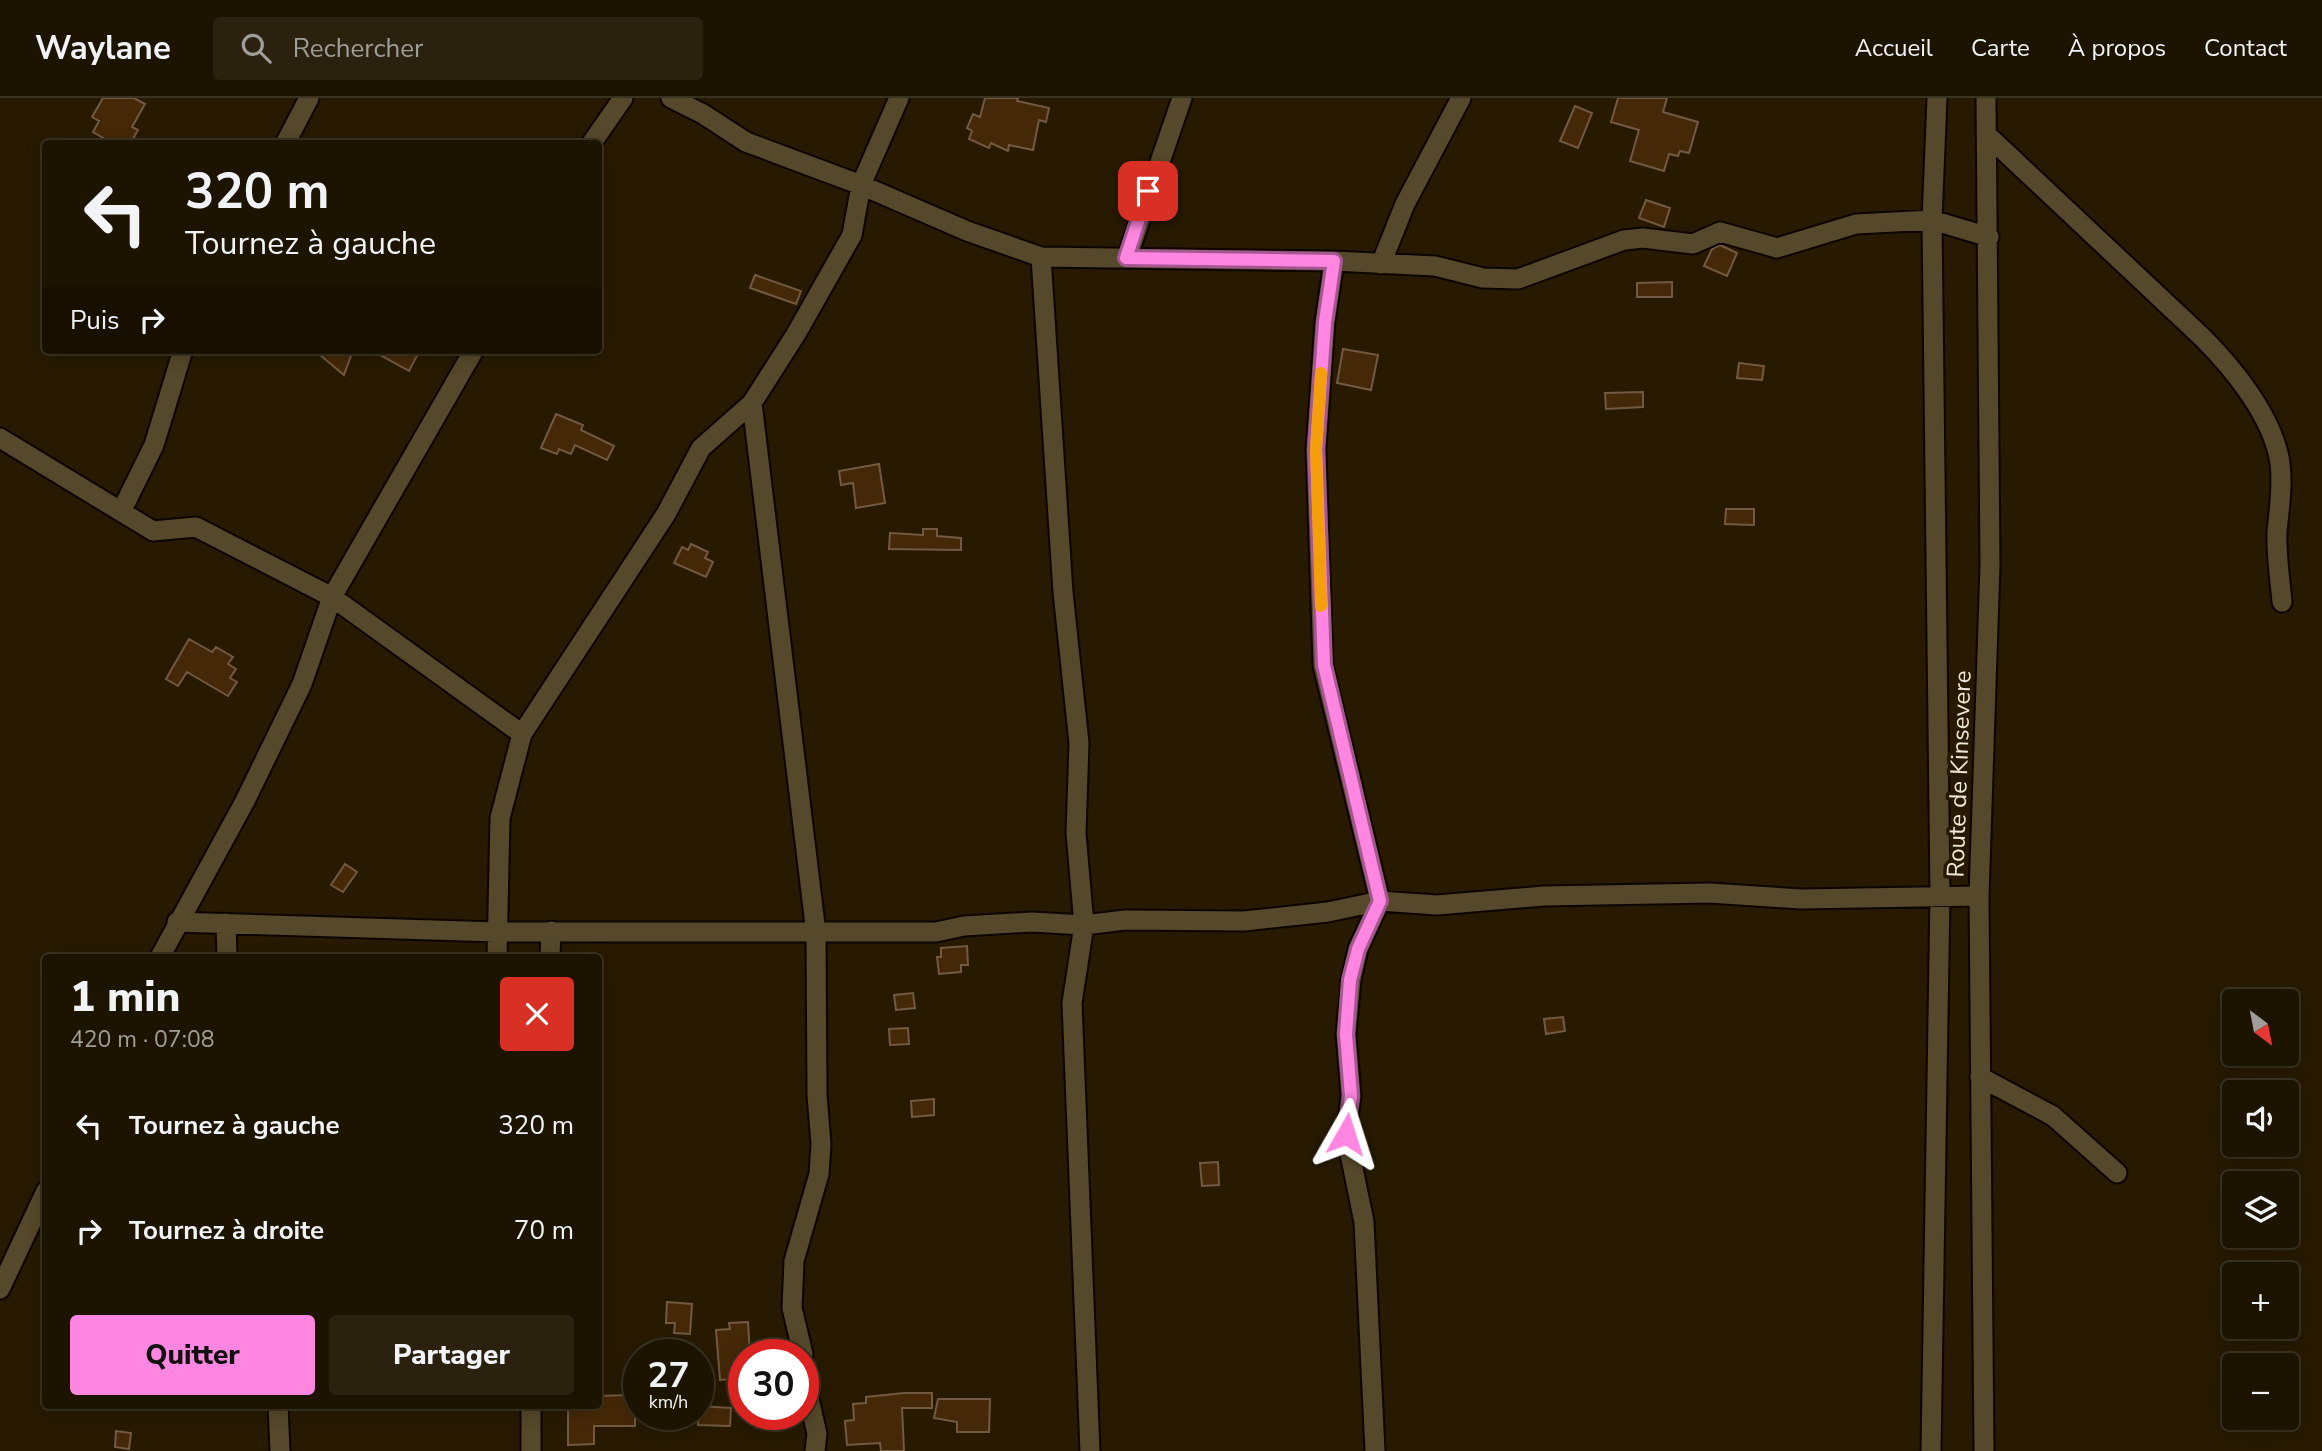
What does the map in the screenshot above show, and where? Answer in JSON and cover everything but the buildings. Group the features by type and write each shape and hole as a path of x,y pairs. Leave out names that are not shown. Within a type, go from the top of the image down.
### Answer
{"street":[{"path":"287,140 309,98"},
{"path":"594,140 623,98"},
{"path":"671,98 703,114 746,142 861,185 941,221 1041,257 1334,261 1435,266 1483,278 1518,279 1624,240 1643,238 1693,244 1720,232 1777,248 1856,224 1932,220 1989,237"},
{"path":"497,954 499,818 522,734 666,514 701,448 752,403 852,235 861,185 899,98"},
{"path":"1126,258 1182,98"},
{"path":"1381,264 1405,204 1461,98"},
{"path":"1931,1451 1940,895 1932,220 1937,98"},
{"name":"Route de Kinsevere","path":"1984,1451 1979,896 1990,565 1986,98"},
{"path":"1986,134 2229,364 2260,410 2280,461 2282,503 2277,545 2282,602"},
{"path":"1041,257 1063,592 1079,743 1076,833 1084,925 1072,1003 1090,1451"},
{"path":"1334,261 1325,322 1316,449 1324,665 1380,901 1355,960 1346,1034 1351,1096 1346,1134 1364,1222 1368,1261 1367,1323 1375,1451"},
{"path":"122,510 154,445 182,354"},
{"path":"161,954 245,801 302,684 332,597 472,354"},
{"path":"752,403 816,933 817,1095 821,1144 818,1174 794,1261 792,1308 799,1339"},
{"path":"0,438 153,531 196,527 332,597 522,734"},
{"path":"177,922 497,932 936,932 964,926 1032,922 1084,925 1125,920 1244,921 1328,912 1380,901 1437,905 1544,896 1710,893 1829,899 1979,896"},
{"path":"226,923 227,954"},
{"path":"551,931 551,954"},
{"path":"1980,1077 2053,1116 2117,1173"},
{"path":"0,1289 42,1200"},
{"path":"278,1409 280,1451"},
{"path":"531,1409 531,1451"},
{"path":"815,1451 816,1430"}],"slow traffic":[{"path":"1321,373 1316,449 1321,606"}],"route":[{"path":"1148,191 1126,258 1334,261 1325,322 1316,449 1324,665 1380,901 1358,949 1350,980 1346,1034 1351,1096 1346,1134"}]}
